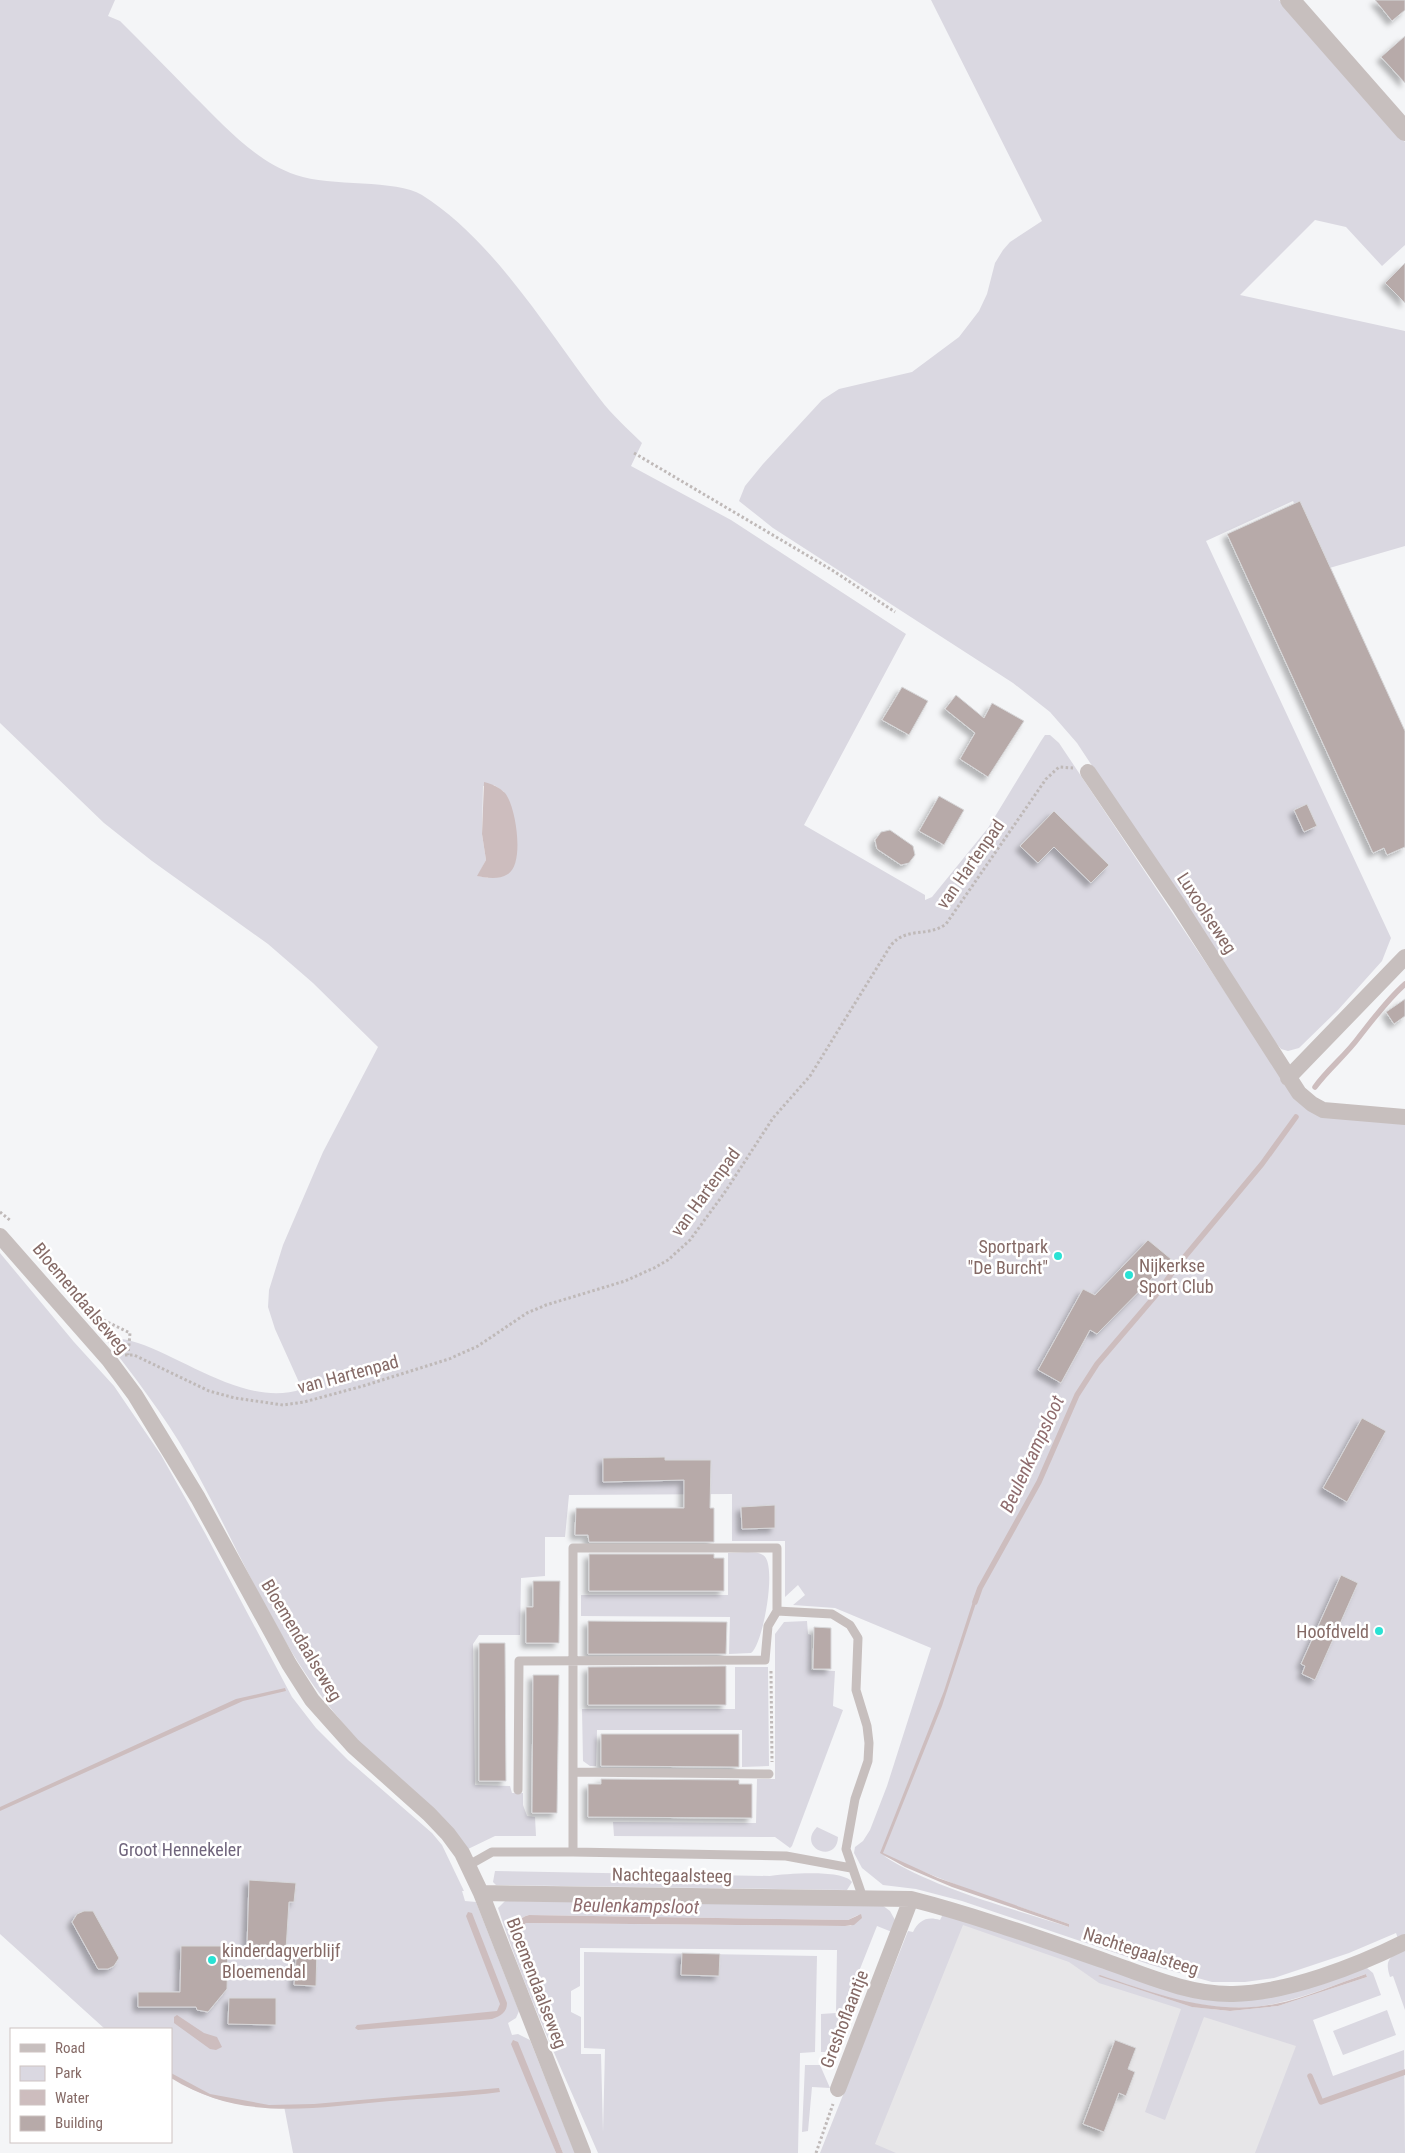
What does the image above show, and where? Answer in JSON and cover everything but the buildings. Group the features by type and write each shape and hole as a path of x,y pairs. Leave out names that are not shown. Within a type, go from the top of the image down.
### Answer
{"street":[{"path":"1290,0 1405,131"},
{"name":"Luxoolseweg","path":"1088,772 1179,906 1299,1093 1323,1110 1405,1117"},
{"path":"1288,1078 1405,957"},
{"name":"Bloemendaalseweg","path":"0,1236 103,1354 135,1395 198,1498 282,1650 312,1700 353,1746 430,1814 448,1834 469,1865 583,2153"},
{"name":"Nachtegaalsteeg","path":"481,1893 911,1899 971,1915 1183,1988 1217,1994 1246,1994 1285,1988 1374,1956 1405,1942"},
{"name":"Greshoflaantje","path":"838,2089 911,1899"}],"lane":[{"path":"518,1790 519,1661 572,1661 765,1660 768,1626 777,1611 777,1548 573,1548 572,1661 573,1852"},
{"path":"777,1611 832,1614 850,1625 858,1638 856,1690 868,1726 868,1761 855,1799 846,1849 851,1868 858,1879 863,1898"},
{"path":"573,1772 769,1774"},
{"name":"Nachtegaalsteeg","path":"469,1865 492,1852 573,1852 786,1856 851,1868"}],"path":[{"path":"634,453 832,570 895,612"},
{"name":"van Hartenpad","path":"82,1301 95,1316 130,1334 128,1355 134,1355 162,1367 209,1391 235,1398 283,1405 304,1402 363,1386 449,1359 478,1346 527,1313 546,1305 625,1281 654,1268 668,1260 690,1240 725,1192 773,1118 810,1076 891,945 901,935 932,931 946,924 1053,771 1066,766 1088,772"},
{"path":"0,1212 17,1228"},
{"path":"765,1660 771,1667 772,1773 769,1774"},
{"name":"Greshoflaantje","path":"816,2153 838,2089"}],"shaded area":[{"path":"946,1914 1304,2042 1260,2153 840,2153"}],"green space":[{"path":"0,0 115,0 108,16 120,21 227,129 266,161 281,169 310,179 380,185 411,190 422,195 448,214 497,262 605,405 642,443 631,466 731,520 906,634 804,825 925,895 925,900 932,897 988,828 1045,735 1050,735 1059,743 1298,1101 1405,1123 1405,2010 1393,1976 1390,1977 1388,1967 1389,1960 1402,1950 1396,1933 1349,1953 1274,1978 1245,1982 1212,1982 1151,1965 962,1901 916,1889 883,1885 862,1868 854,1853 855,1847 863,1841 870,1830 887,1786 931,1648 835,1608 793,1605 805,1595 798,1585 785,1597 785,1541 732,1541 732,1494 569,1495 565,1537 545,1537 545,1576 521,1578 520,1635 479,1635 473,1644 475,1785 510,1786 512,1793 523,1793 523,1805 527,1816 535,1817 536,1836 495,1836 466,1850 367,1751 314,1686 263,1602 179,1441 148,1395 103,1336 138,1343 157,1350 239,1387 261,1392 282,1393 302,1389 275,1329 268,1307 269,1290 283,1245 323,1152 378,1047 313,983 268,944 152,861 104,823 0,723","holes":["494,785 504,792 488,878 478,876 486,860 482,834 483,786","884,1856 967,1889 1069,1924 1069,1927 950,1888 904,1868"]},
{"path":"931,0 1279,0 1405,142 1405,245 1382,266 1346,227 1315,220 1240,295 1405,331 1405,546 1326,569 1293,501 1206,541 1391,938 1382,961 1338,1010 1299,1048 1288,1051 1281,1049 1271,1037 1077,743 1050,712 1013,683 773,528 739,501 745,486 763,464 822,400 839,389 912,372 959,337 979,311 987,294 995,263 1003,250 1010,242 1042,221"},
{"name":"Groot Hennekeler","path":"0,1253 74,1342 114,1386 161,1455 205,1533 292,1697 316,1728 348,1760 432,1833 442,1845 464,1891 462,1891 465,1901 476,1902 519,2011 516,2018 508,2023 512,2035 518,2034 530,2040 575,2153 563,2153 515,2040 556,2153 293,2153 284,2106 252,2105 225,2101 199,2092 172,2078 172,2028 104,2028 0,1934"},
{"path":"728,1553 760,1553 767,1561 769,1587 767,1604 760,1635 756,1647 751,1653 729,1654 730,1617 581,1616 581,1595 728,1595"},
{"path":"807,1621 808,1634 811,1635 811,1670 835,1671 833,1706 843,1710 792,1846 790,1848 775,1837 614,1836 613,1822 756,1823 757,1779 775,1779 775,1634 784,1622"},
{"path":"735,1667 768,1667 769,1766 742,1767 742,1730 597,1730 596,1766 590,1766 583,1761 582,1709 735,1709"},
{"path":"817,1827 838,1837 836,1845 831,1850 825,1852 814,1847 811,1841"},
{"path":"495,1871 770,1876 813,1873 837,1875 852,1882 847,1890 496,1885 493,1882"},
{"path":"505,1901 882,1905 890,1911 895,1920 892,1932 877,1926 827,2052 821,2052 821,2014 836,2013 837,1950 580,1948 580,1986 571,1991 571,2012 581,2017 581,2054 601,2054 603,2132 605,2049 584,2048 584,1952 817,1956 815,2052 800,2053 798,2153 598,2153 532,2001 498,1908","holes":["529,1915 848,1920 858,1915 851,1926 526,1923 520,1929 519,1937 555,2030 550,2032 512,1937 519,1920"]},
{"path":"943,1914 1187,1995 1367,1968 1373,1973 1381,1995 1313,2020 1333,2076 1404,2050 1405,2153 1255,2153 1296,2046 1204,2017 1165,2120 1145,2112 1181,2009 1099,1983 1069,1962 963,1925 875,2144 896,2153 820,2153 908,1931 913,1932 918,1924 924,1920 931,1918 940,1920","holes":["1366,1974 1367,1977 1278,2006 1230,2011 1192,2007 1098,1976 1100,1975 1165,1997 1210,2006 1232,2008 1278,2003"]},
{"path":"1387,2010 1396,2035 1343,2055 1333,2031"},
{"path":"805,2065 820,2065 830,2088 812,2087 808,2131 802,2132"}],"water":[{"path":"484,782 495,786 505,793 512,810 517,835 516,859 513,868 508,874 497,878 477,876 486,860 482,834"},
{"path":"975,1595 978,1597 942,1706 883,1853 938,1878 1069,1924 1069,1927 952,1887 905,1867 880,1853 944,1691"},
{"path":"285,1688 286,1691 243,1701 0,1811 0,1807 236,1699"},
{"path":"468,1912 472,1913 507,2003 503,2013 492,2019 358,2030 355,2028 357,2025 497,2011 500,2004 466,1916"},
{"path":"861,1914 862,1918 854,1925 845,1926 526,1923 520,1929 519,1937 556,2029 550,2032 512,1937 516,1923 529,1915 848,1920"},
{"path":"1366,1974 1367,1977 1278,2006 1230,2011 1192,2007 1098,1976 1100,1975 1164,1996 1186,2001 1207,2005 1252,2007 1275,2004 1310,1995"},
{"path":"177,2015 204,2033 217,2037 222,2047 216,2050 210,2049 174,2023 174,2017"},
{"path":"513,2040 518,2042 563,2153 556,2153 511,2044"},
{"path":"172,2074 210,2094 269,2105 314,2104 499,2088 500,2092 332,2107 278,2109 224,2101 198,2092 172,2079"}],"waterway":[{"name":"Beulenkampsloot","path":"1315,1087 1354,1044 1386,1003 1405,984"},
{"name":"Beulenkampsloot","path":"975,1602 980,1588 1039,1482 1077,1395 1097,1364 1156,1295 1177,1266 1262,1164 1296,1117"},
{"path":"1310,2076 1321,2102 1405,2072"}],"place":[{"name":"Sportpark \"De Burcht\"","path":"1058,1256"},
{"name":"Nijkerkse Sport Club","path":"1129,1275"},
{"name":"Hoofdveld","path":"1379,1631"},
{"name":"kinderdagverblijf Bloemendal","path":"212,1960"}]}
